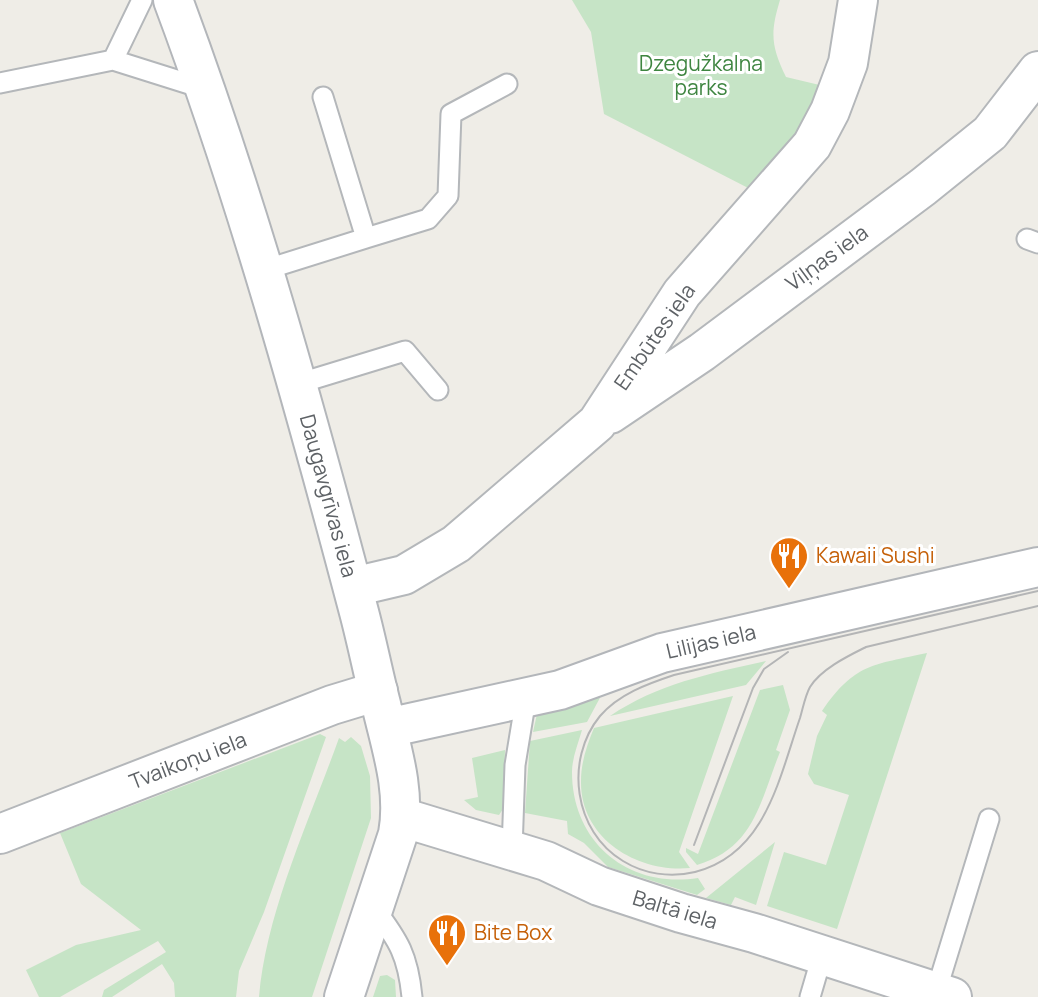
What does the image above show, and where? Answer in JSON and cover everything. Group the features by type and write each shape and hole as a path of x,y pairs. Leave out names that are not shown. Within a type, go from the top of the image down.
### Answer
{"street":[{"name":"Daugavgrīvas iela","path":"173,0 205,89 297,384 353,587 397,772 401,817 344,997"},
{"name":"Embūtes iela","path":"353,587 404,575 456,544 597,423 682,293 812,145 830,111 848,63 858,0"},
{"name":"Viļņas iela","path":"597,423 702,352 923,187 990,133 1038,71"},
{"name":"Lilijas iela","path":"387,728 559,690 662,653 1038,567"},
{"name":"Tvaikoņu iela","path":"0,834 332,705 378,691"},
{"name":"Baltā iela","path":"401,817 546,861 599,886 944,994"}],"lane":[{"path":"113,60 142,0"},
{"path":"0,83 113,60 205,89"},
{"path":"261,271 428,219 449,196 451,114 507,84"},
{"path":"323,97 366,238"},
{"path":"297,384 405,351 438,390"},
{"path":"512,850 515,765 526,698"},
{"path":"944,994 989,819"},
{"path":"374,908 398,939 409,964 412,997"},
{"path":"810,997 822,956"}],"green space":[{"name":"Dzegužkalna parks","path":"572,0 780,0 774,39 777,57 786,77 828,87 814,117 754,191 604,114 591,32"},
{"path":"927,653 837,929 767,906 784,852 826,865 849,795 814,784 808,774 817,736 827,715 822,711 845,683 867,668"},
{"path":"766,661 746,685 610,716 666,688 705,675"},
{"path":"783,685 790,710 776,750 780,752 753,820 732,847 697,865 686,852 686,848 698,854 760,690"},
{"path":"602,694 587,722 533,732 537,714"},
{"path":"733,696 679,852 690,868 651,865 616,848 601,835 590,820 583,802 582,767 594,728"},
{"path":"582,730 572,772 575,797 582,820 594,840 609,856 628,868 649,876 673,880 698,878 705,889 697,895 608,867 584,843 568,834 567,821 525,813 530,741"},
{"path":"320,734 326,737 264,912 239,971 236,997 175,997 174,983 162,964 112,997 102,997 104,990 166,952 158,941 60,997 39,997 26,970 76,945 141,930 81,884 60,833"},
{"path":"351,737 361,746 370,776 371,818 312,997 259,997 270,932 291,866 339,738 345,742"},
{"path":"505,750 503,809 499,815 476,810 464,800 478,797 472,758"},
{"path":"775,842 756,905 735,897 731,905 706,898"},
{"path":"387,975 395,980 396,997 373,997 380,976"}],"tram line":[{"path":"1038,591 674,675 634,691 608,708 589,734 582,753 579,774 585,814 606,848 623,861 640,869 676,875 695,872 719,863 738,849 754,831 766,811 785,765 808,691 815,680 828,669 866,647 1038,606"},
{"path":"694,845 753,688 764,669 788,652"}],"place":[{"name":"Kawaii Sushi","path":"789,590"},
{"name":"Bite Box","path":"447,967"}]}
